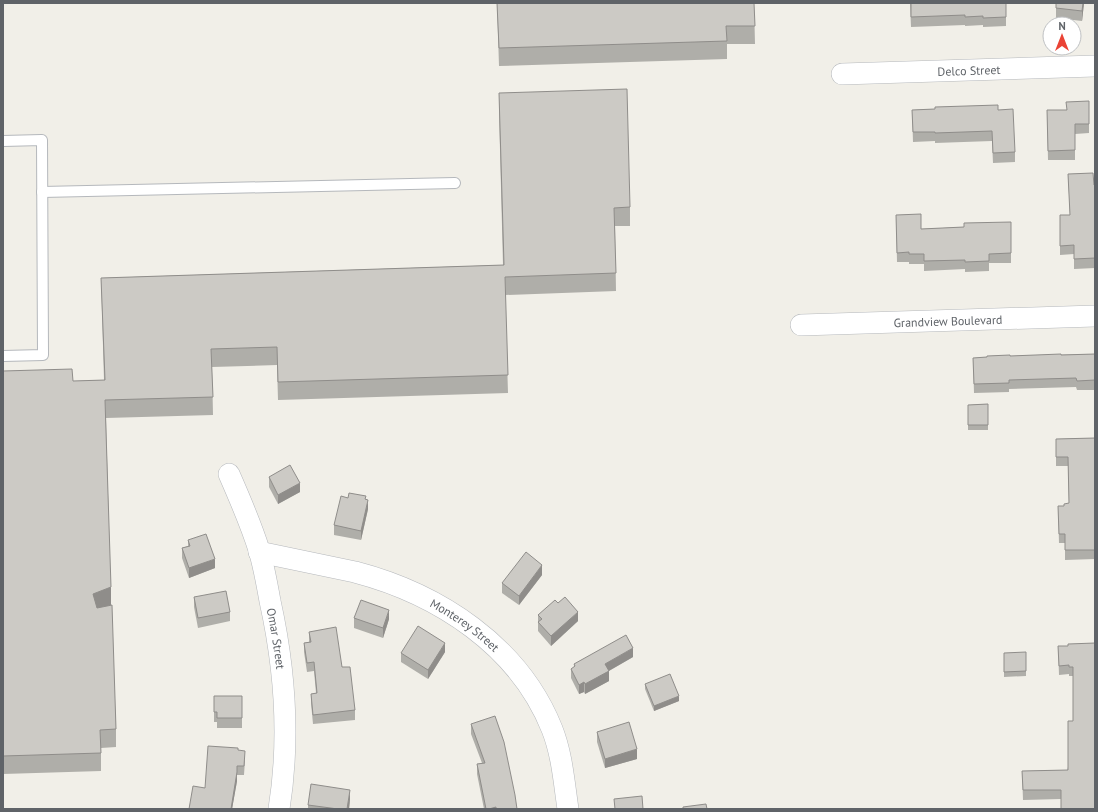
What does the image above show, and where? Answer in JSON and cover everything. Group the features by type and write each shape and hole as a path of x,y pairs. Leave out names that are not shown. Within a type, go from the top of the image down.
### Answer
{"street":[{"name":"Delco Street","path":"842,74 1095,66"},
{"name":"Grandview Boulevard","path":"801,325 1095,316"},
{"name":"Omar Street","path":"229,474 259,552 275,624 280,656 285,717 283,777 279,809"},
{"name":"Monterey Street","path":"259,552 355,572 398,586 440,607 485,637 503,653 517,669 535,696 547,718 555,738 560,757 568,809"}],"lane":[{"path":"3,141 42,140 43,355 3,356"},
{"path":"42,192 455,183"}],"building":[{"path":"497,3 754,3 755,26 726,26 727,41 499,48"},
{"path":"911,3 1006,3 1006,17 983,18 983,16 965,17 965,15 911,17"},
{"path":"1056,3 1083,3 1082,11 1056,8"},
{"path":"627,89 630,207 614,208 616,273 505,277 508,375 278,382 277,347 211,349 213,397 105,400 111,587 93,594 97,608 112,605 116,729 100,730 101,753 3,756 3,371 72,369 73,381 105,380 101,278 504,265 499,93"},
{"path":"1089,101 1089,124 1075,124 1075,150 1048,151 1047,110 1067,110 1066,102"},
{"path":"998,105 998,110 1013,109 1015,152 993,153 992,131 935,133 913,132 912,110 935,109 935,107"},
{"path":"1093,173 1095,185 1095,258 1074,259 1074,245 1060,246 1060,215 1070,215 1068,174"},
{"path":"921,214 921,229 964,227 964,223 1011,222 1011,253 989,254 989,261 965,262 965,260 924,261 924,254 909,254 909,252 897,253 896,215"},
{"path":"1095,354 1095,380 1077,381 1076,378 1009,380 1009,383 974,384 973,358 987,356"},
{"path":"988,404 988,425 968,425 968,405"},
{"path":"1095,438 1095,550 1065,550 1065,534 1059,534 1058,506 1064,506 1064,504 1069,503 1068,457 1056,457 1056,439"},
{"path":"290,465 300,483 278,495 269,477"},
{"path":"349,493 366,496 365,499 368,500 361,531 334,525 341,496 348,498"},
{"path":"206,534 215,559 189,568 182,548 190,546 188,540"},
{"path":"526,552 542,565 519,596 502,583"},
{"path":"226,591 230,612 198,618 194,597"},
{"path":"565,597 578,612 551,636 538,622 542,619 538,615 555,600 558,603"},
{"path":"361,600 389,610 383,628 354,618"},
{"path":"418,626 445,643 428,670 401,653"},
{"path":"336,627 342,667 350,667 355,710 313,715 311,694 317,693 314,662 307,663 304,643 311,642 309,632"},
{"path":"626,635 633,648 605,664 609,671 585,684 584,682 579,685 571,669 575,666 574,664"},
{"path":"1095,643 1095,809 1061,809 1061,790 1023,790 1022,771 1068,770 1068,721 1073,721 1073,667 1069,667 1069,665 1059,666 1058,646"},
{"path":"1026,652 1026,671 1004,672 1004,653"},
{"path":"670,674 679,696 654,706 645,684"},
{"path":"214,696 242,696 242,718 217,718 217,712 214,712"},
{"path":"495,716 504,742 517,809 496,809 496,807 486,809 477,764 485,763 471,724"},
{"path":"629,722 637,749 605,759 597,732"},
{"path":"208,746 238,748 238,750 245,751 244,766 237,766 231,809 189,809 193,786 205,788"},
{"path":"311,784 350,790 347,809 308,805"},
{"path":"642,796 643,809 615,809 614,799"},
{"path":"706,804 707,809 683,809 683,807"}]}
